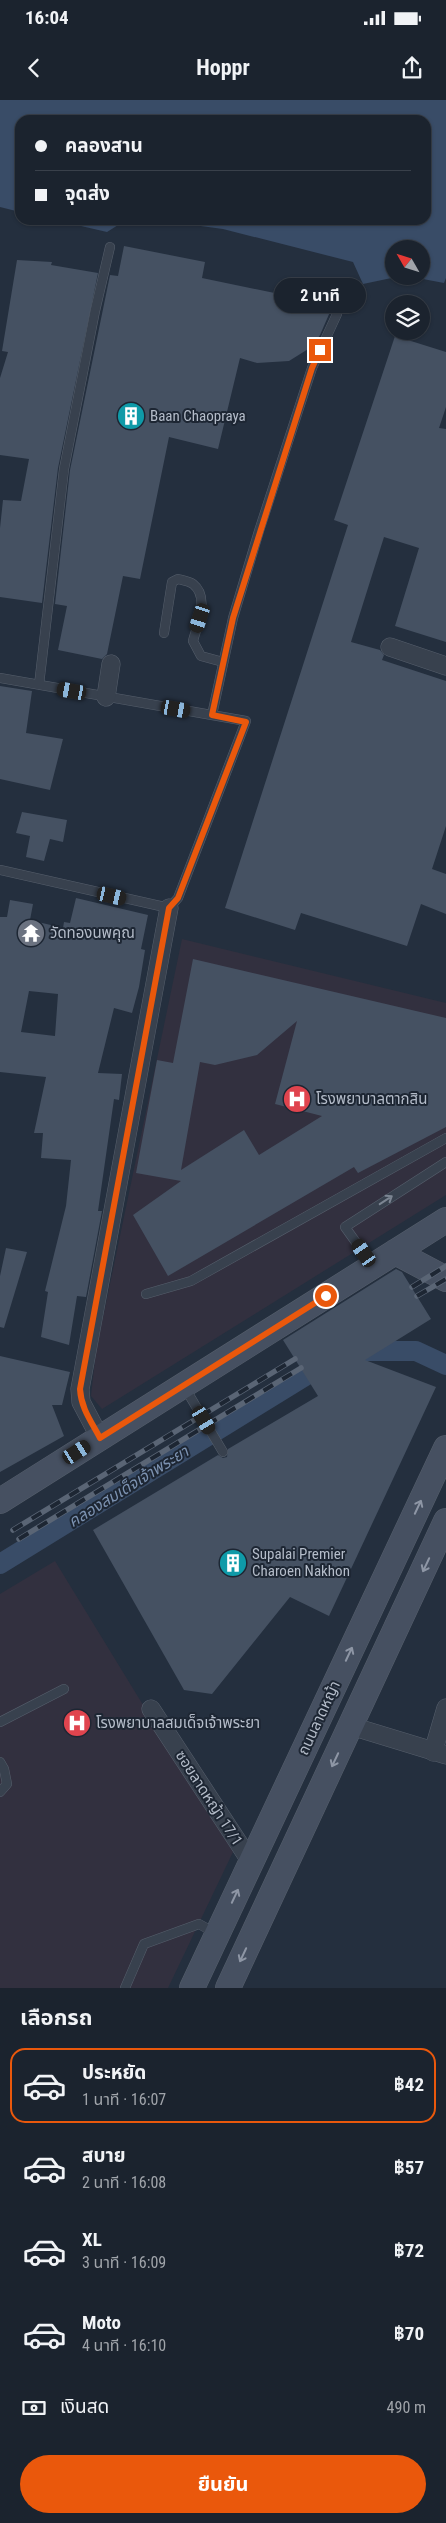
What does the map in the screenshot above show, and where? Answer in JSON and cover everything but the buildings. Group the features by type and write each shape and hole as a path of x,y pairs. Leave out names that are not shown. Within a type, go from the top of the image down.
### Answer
{"main road":[{"path":"0,1501 446,1220"},
{"path":"394,1252 446,1279"},
{"name":"ถนนลาดหญ้า","path":"192,1988 446,1448"},
{"path":"228,1988 446,1521"}],"street":[{"path":"390,647 446,666"},
{"path":"106,696 111,664"},
{"path":"100,1438 81,1402 80,1389 169,908"},
{"path":"351,1726 440,1754 446,1708"},
{"name":"ซอยลาดหญ้า 17/1","path":"151,1709 251,1862"}],"lane":[{"path":"39,685 64,469 94,311 110,247"},
{"path":"212,715 238,601 312,368 337,314"},
{"path":"164,633 172,582 178,578 193,584 200,594 202,604 192,641 201,656 223,662"},
{"path":"0,678 246,722 178,898 169,908 0,870"},
{"path":"146,1294 191,1282 446,1138"},
{"path":"373,1266 345,1227 446,1162"},
{"path":"183,1385 224,1452"},
{"path":"0,1722 64,1690"},
{"path":"0,1762 4,1769 7,1784 0,1792"},
{"path":"125,1988 144,1944 198,1924 217,1934"}],"shaded area":[{"name":"โรงพยาบาลตากสิน","path":"182,939 446,1003 446,1195 102,1409 91,1396 96,1351"},
{"name":"โรงพยาบาลสมเด็จเจ้าพระยา","path":"55,1561 233,1852 168,1988 0,1988 0,1594"}],"water":[{"path":"0,100 446,100 446,278 444,283 430,280 430,240 385,240 385,279 363,284 353,262 223,229 193,225 431,225 431,115 15,115 15,211 0,207"},
{"path":"77,225 118,225 107,232"}],"waterway":[{"name":"คลองสมเด็จเจ้าพระยา","path":"354,1351 416,1351 446,1365"},
{"name":"คลองสมเด็จเจ้าพระยา","path":"0,1564 328,1362"}],"railway":[{"path":"412,1287 446,1266"},
{"path":"417,1296 446,1279"},
{"path":"13,1530 295,1359"},
{"path":"19,1539 301,1368"}],"place":[{"name":"Baan Chaopraya","path":"131,416"},
{"name":"วัดทองนพคุณ","path":"31,933"},
{"name":"โรงพยาบาลตากสิน","path":"297,1099"},
{"name":"Supalai Premier Charoen Nakhon","path":"233,1563"},
{"name":"โรงพยาบาลสมเด็จเจ้าพระยา","path":"77,1723"}],"route":[{"path":"320,350 312,368 259,531 233,618 212,715 246,722 178,898 169,908 80,1389 81,1402 86,1415 100,1438 326,1296"}]}
